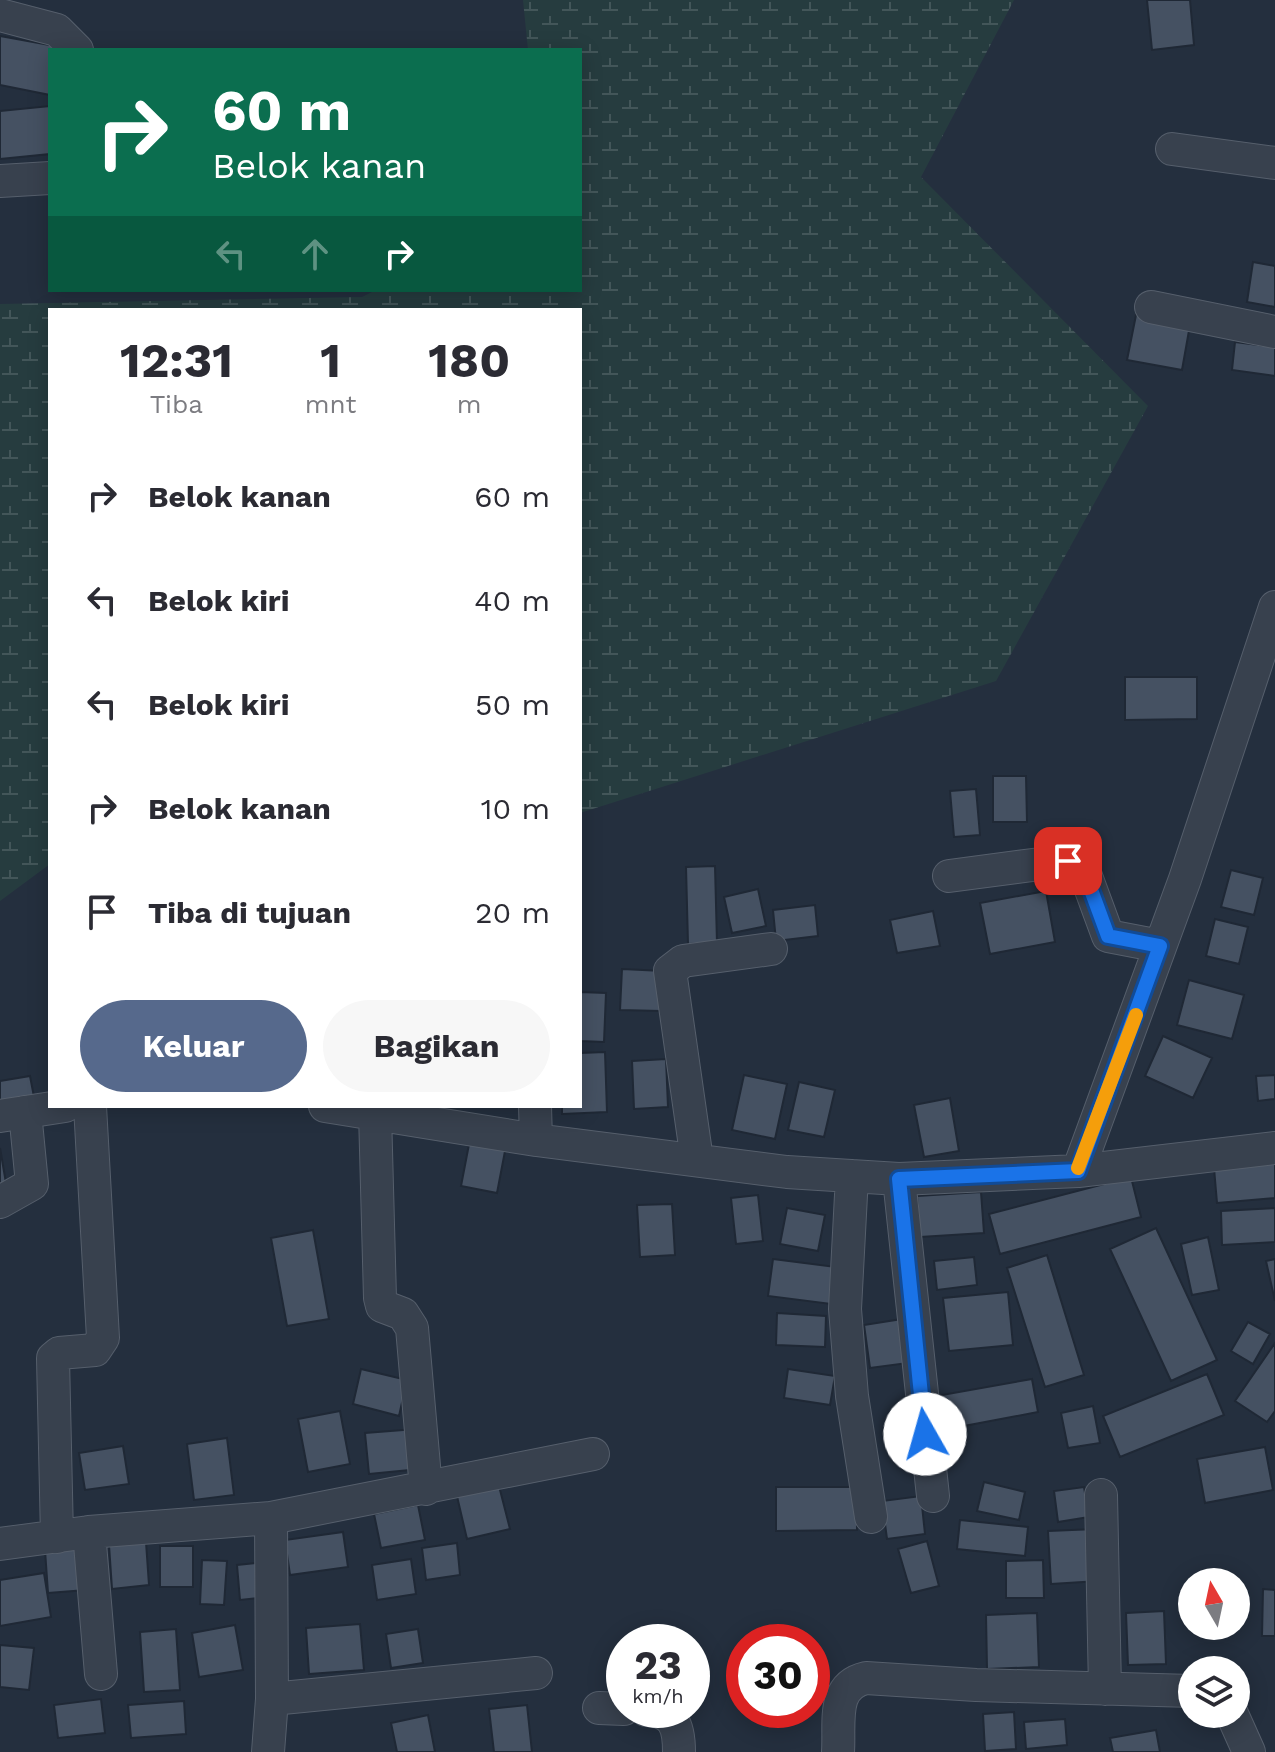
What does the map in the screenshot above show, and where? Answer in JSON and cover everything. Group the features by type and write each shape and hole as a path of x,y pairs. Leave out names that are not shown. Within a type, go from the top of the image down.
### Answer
{"street":[{"path":"0,15 57,30 75,48"},
{"path":"1172,149 1275,163"},
{"path":"0,181 48,178"},
{"path":"1151,307 1275,332"},
{"path":"1078,1171 1160,946 1275,607"},
{"path":"949,876 1048,863 1076,863 1083,868 1108,936 1160,946"},
{"path":"697,1160 670,971 683,961 771,949"},
{"path":"0,1202 32,1184 12,1114 52,1108"},
{"path":"57,1537 53,1358 59,1353 95,1350 103,1338 90,1108"},
{"path":"339,1108 536,1140 697,1160 899,1179 1078,1171 1275,1148"},
{"path":"535,1108 536,1140"},
{"path":"375,1113 380,1298 382,1306 403,1314 412,1328 426,1489"},
{"path":"852,1176 845,1309 852,1396 871,1517"},
{"path":"899,1179 933,1496"},
{"path":"0,1544 89,1532 271,1518 593,1454"},
{"path":"1101,1495 1105,1689"},
{"path":"268,1752 272,1699 271,1518"},
{"path":"89,1532 101,1674"},
{"path":"272,1699 536,1673"},
{"path":"838,1752 843,1691 852,1681 866,1678 1178,1691"},
{"path":"676,1728 679,1752"},
{"path":"1238,1728 1249,1752"}],"green space":[{"path":"523,0 1014,0 921,177 1148,406 996,681 582,812 582,308 48,308 48,865 0,901 0,304 362,297 372,292 582,292 582,48 528,48"}],"building":[{"path":"1147,0 1190,0 1194,45 1152,50"},
{"path":"0,36 66,48 48,48 48,95 0,85"},
{"path":"48,106 48,154 0,159 0,111"},
{"path":"1253,262 1275,266 1275,307 1247,302"},
{"path":"1136,315 1190,325 1182,370 1127,360"},
{"path":"1235,342 1275,347 1275,376 1232,370"},
{"path":"1125,677 1197,677 1197,719 1125,720"},
{"path":"993,776 1026,776 1027,822 993,822"},
{"path":"976,789 980,835 954,837 950,791"},
{"path":"715,866 717,943 688,944 686,867"},
{"path":"1231,870 1263,878 1254,915 1221,907"},
{"path":"758,889 766,926 732,933 724,897"},
{"path":"1046,891 1055,942 990,954 980,903"},
{"path":"815,905 818,936 776,941 773,910"},
{"path":"933,911 940,946 897,953 890,920"},
{"path":"1215,919 1248,927 1239,964 1206,956"},
{"path":"622,969 663,971 661,1011 620,1010"},
{"path":"1189,980 1244,995 1232,1039 1177,1025"},
{"path":"582,992 606,993 604,1042 582,1041"},
{"path":"1163,1036 1212,1058 1193,1098 1145,1076"},
{"path":"605,1052 607,1112 562,1114 562,1108 582,1108 582,1053"},
{"path":"666,1059 668,1107 634,1109 632,1061"},
{"path":"744,1075 787,1084 775,1139 732,1130"},
{"path":"1275,1075 1275,1099 1258,1101 1256,1076"},
{"path":"30,1076 35,1102 0,1108 0,1081"},
{"path":"799,1082 835,1090 824,1137 788,1130"},
{"path":"950,1098 959,1151 924,1157 914,1105"},
{"path":"470,1139 506,1146 497,1193 461,1186"},
{"path":"0,1148 6,1183 0,1184"},
{"path":"1275,1163 1275,1198 1217,1203 1214,1168"},
{"path":"1131,1177 1141,1217 1000,1254 989,1214"},
{"path":"981,1192 984,1233 920,1237 917,1196"},
{"path":"758,1195 763,1241 736,1244 731,1198"},
{"path":"672,1204 675,1255 640,1257 637,1205"},
{"path":"787,1208 825,1215 818,1251 780,1244"},
{"path":"1275,1208 1275,1242 1222,1245 1221,1211"},
{"path":"1156,1228 1217,1360 1171,1381 1110,1249"},
{"path":"313,1230 329,1319 287,1326 271,1238"},
{"path":"1208,1237 1219,1290 1192,1295 1181,1244"},
{"path":"1047,1255 1084,1375 1045,1387 1007,1268"},
{"path":"974,1257 977,1285 937,1290 934,1261"},
{"path":"773,1259 836,1267 831,1304 768,1296"},
{"path":"1275,1259 1275,1301 1266,1261"},
{"path":"1008,1292 1013,1345 949,1351 943,1298"},
{"path":"777,1313 826,1316 825,1347 776,1345"},
{"path":"902,1319 908,1363 870,1368 864,1325"},
{"path":"1248,1322 1270,1334 1253,1364 1231,1351"},
{"path":"1275,1343 1275,1411 1267,1422 1235,1401"},
{"path":"361,1369 407,1380 399,1416 353,1404"},
{"path":"788,1369 835,1376 830,1405 784,1398"},
{"path":"1207,1374 1224,1415 1120,1457 1103,1416"},
{"path":"1032,1379 1038,1412 948,1429 942,1395"},
{"path":"1093,1406 1100,1443 1068,1448 1061,1413"},
{"path":"340,1411 350,1464 308,1472 298,1419"},
{"path":"416,1429 420,1469 369,1474 365,1433"},
{"path":"227,1438 234,1495 194,1500 187,1444"},
{"path":"123,1446 129,1484 85,1490 79,1453"},
{"path":"1265,1447 1273,1490 1205,1503 1197,1459"},
{"path":"498,1482 510,1529 467,1539 456,1492"},
{"path":"984,1482 1025,1492 1019,1520 977,1511"},
{"path":"776,1487 857,1487 857,1530 776,1531"},
{"path":"1084,1487 1089,1517 1058,1522 1054,1491"},
{"path":"921,1496 925,1534 887,1539 882,1501"},
{"path":"418,1505 425,1540 381,1548 374,1514"},
{"path":"960,1520 1028,1527 1025,1556 957,1549"},
{"path":"1096,1529 1099,1581 1051,1584 1048,1531"},
{"path":"343,1532 348,1567 290,1575 285,1540"},
{"path":"927,1541 939,1586 911,1593 898,1549"},
{"path":"146,1542 149,1585 112,1589 109,1545"},
{"path":"457,1543 460,1575 426,1580 422,1548"},
{"path":"160,1546 193,1546 193,1587 160,1587"},
{"path":"83,1547 86,1590 48,1593 45,1550"},
{"path":"411,1559 416,1594 377,1600 372,1565"},
{"path":"202,1560 227,1561 224,1605 200,1604"},
{"path":"1043,1560 1044,1598 1006,1598 1006,1561"},
{"path":"265,1562 268,1597 240,1600 237,1565"},
{"path":"44,1573 51,1617 0,1626 0,1580"},
{"path":"1263,1589 1275,1590 1275,1636 1262,1636"},
{"path":"1164,1611 1166,1664 1128,1665 1126,1613"},
{"path":"1037,1613 1039,1667 987,1669 986,1615"},
{"path":"360,1624 364,1670 309,1674 306,1628"},
{"path":"235,1625 243,1670 199,1677 192,1633"},
{"path":"176,1629 180,1690 144,1692 140,1632"},
{"path":"418,1629 423,1663 391,1668 386,1634"},
{"path":"0,1645 34,1648 29,1690 0,1687"},
{"path":"101,1699 105,1733 58,1738 54,1705"},
{"path":"184,1701 186,1734 131,1738 128,1705"},
{"path":"527,1705 532,1752 494,1752 489,1709"},
{"path":"1014,1712 1016,1749 985,1751 983,1714"},
{"path":"428,1715 435,1752 397,1752 391,1723"},
{"path":"1065,1719 1067,1745 1026,1749 1024,1722"},
{"path":"1156,1730 1160,1752 1113,1752 1110,1738"}],"slow traffic":[{"path":"1078,1168 1136,1015"}],"route":[{"path":"925,1434 901,1227 899,1179 1078,1171 1160,946 1108,936 1083,868 1068,861"}]}
